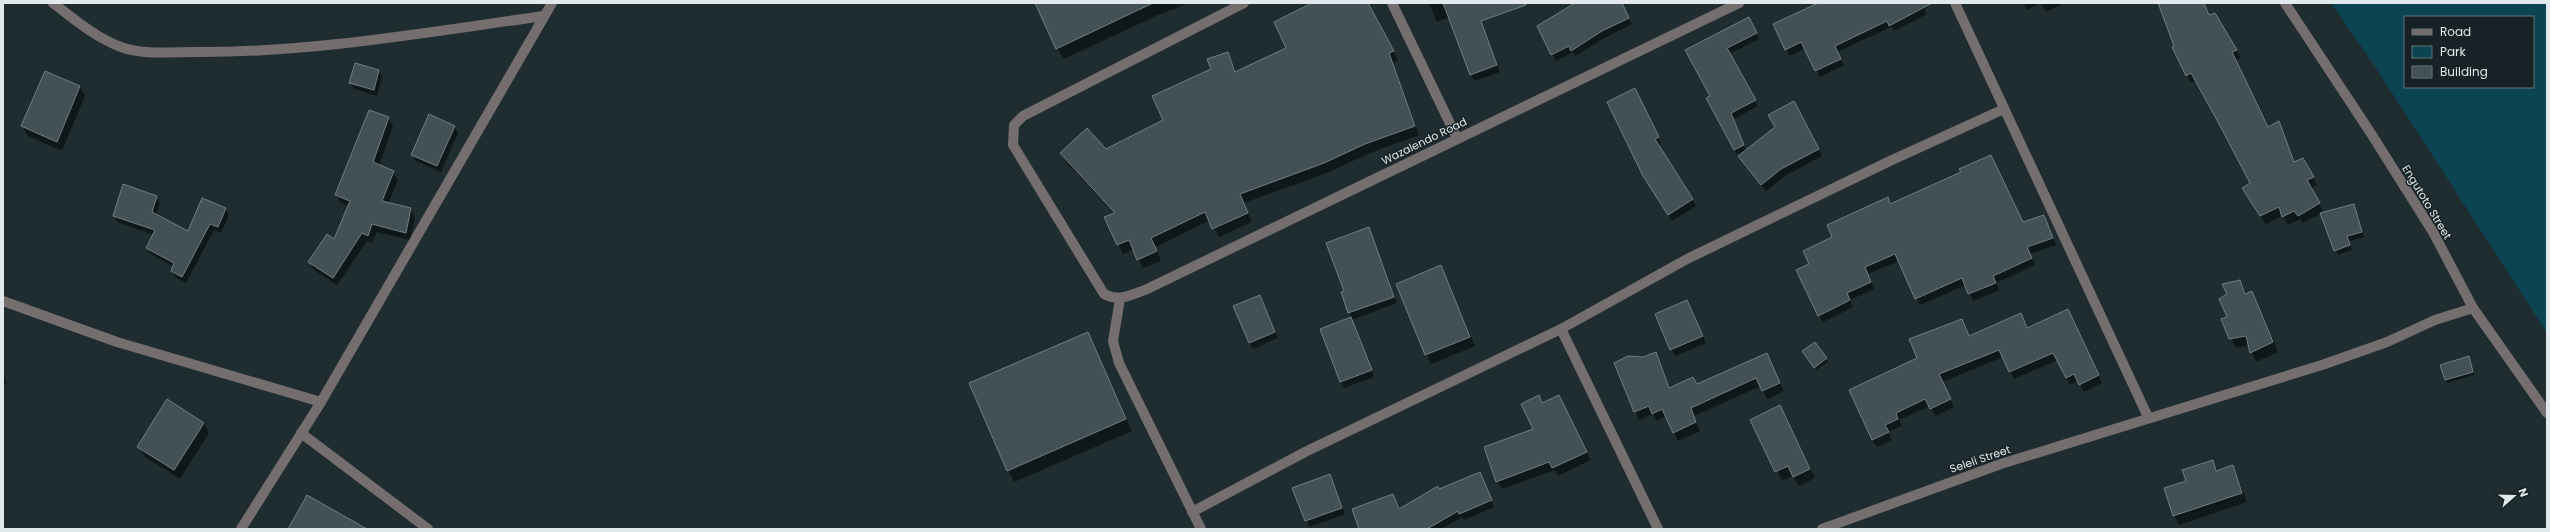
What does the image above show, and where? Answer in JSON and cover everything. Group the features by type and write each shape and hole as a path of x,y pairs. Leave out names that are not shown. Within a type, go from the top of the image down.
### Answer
{"street":[{"path":"52,3 88,30 121,47 162,52 213,52 329,45 544,16"},
{"path":"241,529 321,402 552,3"},
{"path":"1201,529 1119,363 1113,341 1120,299 1104,294 1034,183 1013,145 1014,126 1023,116 1041,106 1115,71 1244,3"},
{"path":"1392,3 1457,138"},
{"name":"Wazalendo Road","path":"1120,299 1152,286 1739,3"},
{"path":"1955,3 2148,417"},
{"name":"Engutoto Street","path":"2285,3 2433,232 2473,308 2547,413"},
{"path":"1192,512 1305,452 1561,329 1702,251 1892,160 2004,109"},
{"path":"3,301 117,342 321,402"},
{"name":"Seleli Street","path":"1822,529 2001,464 2148,417 2322,365 2387,342 2435,320 2473,308"},
{"path":"1561,329 1658,529"},
{"path":"301,433 428,529"}],"green space":[{"path":"2331,3 2547,3 2547,333 2374,65"}],"building":[{"path":"1035,3 1153,3 1056,49"},
{"path":"1312,3 1368,3 1394,51 1389,53 1415,126 1365,144 1324,163 1240,194 1248,213 1212,229 1205,212 1151,238 1157,251 1137,260 1129,240 1117,245 1104,217 1115,213 1060,153 1087,128 1106,149 1163,120 1152,96 1211,69 1207,59 1228,52 1235,72 1286,48 1274,22"},
{"path":"1443,3 1525,3 1526,5 1481,21 1497,65 1470,75"},
{"path":"1575,3 1622,3 1629,18 1602,31 1571,51 1569,46 1551,55 1537,26"},
{"path":"1818,3 1932,3 1889,26 1887,21 1835,46 1841,59 1815,71 1801,42 1785,50 1773,24"},
{"path":"2158,3 2204,3 2209,15 2215,13 2237,50 2232,52 2268,127 2279,121 2294,162 2303,158 2314,177 2307,180 2320,203 2298,216 2294,211 2282,217 2279,207 2260,216 2242,188 2250,183 2191,73 2186,76 2172,47 2174,46"},
{"path":"1749,17 1757,33 1727,48 1756,100 1731,113 1744,145 1734,150 1706,98 1710,96 1685,50"},
{"path":"355,63 379,70 374,90 349,83"},
{"path":"45,71 80,86 57,142 21,126"},
{"path":"1635,88 1659,137 1655,139 1693,199 1668,215 1643,176 1607,102"},
{"path":"1794,101 1819,149 1781,169 1761,185 1738,156 1775,127 1768,115"},
{"path":"369,110 389,117 373,162 394,171 382,201 411,208 406,233 372,224 368,236 362,233 333,278 308,262 327,234 334,239 350,201 335,195"},
{"path":"429,114 455,126 437,166 411,155"},
{"path":"1991,155 2023,222 2044,215 2053,238 2027,247 2032,258 1993,276 1996,283 1968,294 1962,278 1915,299 1895,254 1865,267 1871,282 1847,293 1850,300 1818,316 1796,270 1809,264 1803,251 1832,237 1827,225 1888,197 1890,204 1961,172 1959,169"},
{"path":"123,184 157,196 152,212 188,231 202,198 226,208 218,227 210,224 182,277 171,271 174,263 146,248 155,230 113,216"},
{"path":"2354,204 2362,232 2347,236 2350,245 2334,251 2320,213"},
{"path":"1369,227 1394,297 1348,313 1341,292 1344,291 1326,243"},
{"path":"1441,265 1470,337 1425,355 1396,284"},
{"path":"2240,280 2245,294 2252,291 2273,342 2250,353 2246,336 2229,339 2221,319 2227,317 2219,299 2227,294 2222,284"},
{"path":"1260,295 1275,332 1249,343 1233,306"},
{"path":"1687,300 1703,336 1670,350 1655,314"},
{"path":"2068,309 2099,375 2079,385 2074,374 2066,378 2053,353 2009,372 1999,350 1939,374 1951,399 1930,409 1925,399 1896,413 1898,419 1885,425 1889,432 1872,440 1849,390 1917,358 1909,339 1962,319 1969,336 2021,313 2027,328"},
{"path":"1351,317 1372,370 1340,382 1320,329"},
{"path":"1088,332 1126,419 1007,471 969,383"},
{"path":"1815,342 1827,358 1814,368 1802,351"},
{"path":"1656,352 1669,388 1693,377 1697,384 1767,353 1780,383 1762,391 1756,378 1691,408 1696,422 1673,433 1662,409 1652,414 1649,406 1634,412 1614,363 1628,356 1643,357"},
{"path":"2469,356 2473,372 2445,380 2440,365"},
{"path":"1539,395 1542,403 1559,395 1587,452 1552,468 1549,462 1496,482 1484,447 1533,429 1521,404"},
{"path":"167,399 204,423 174,470 137,447"},
{"path":"1780,405 1810,469 1793,477 1788,466 1775,472 1750,420"},
{"path":"2213,460 2216,471 2233,465 2242,493 2173,516 2164,488 2186,481 2182,470"},
{"path":"1480,472 1492,500 1459,514 1458,511 1427,529 1359,529 1352,509 1393,494 1399,509 1438,486 1439,489"},
{"path":"1330,474 1342,508 1305,521 1292,488"},
{"path":"307,495 367,529 288,529"}]}
